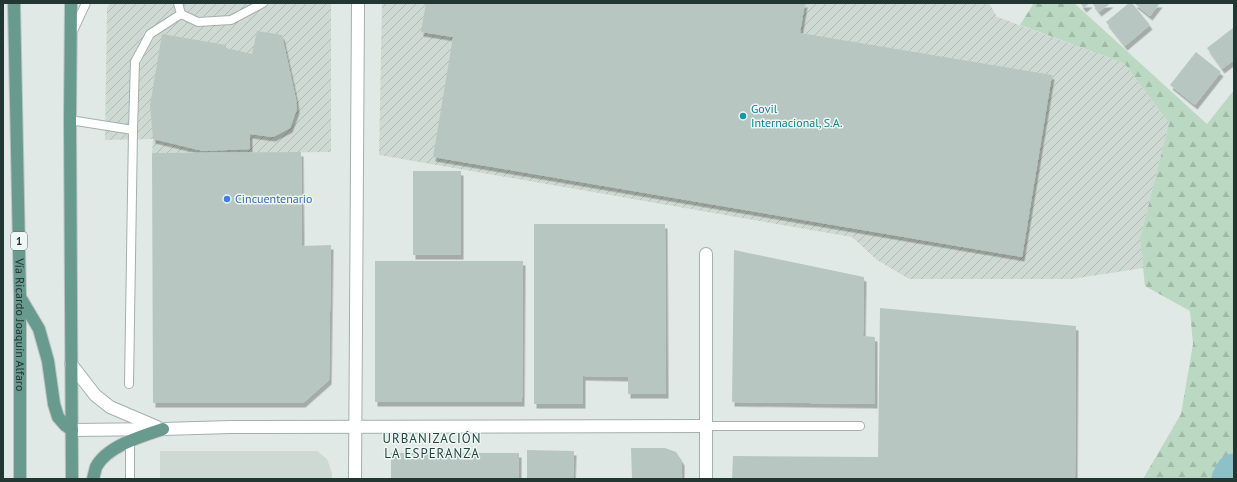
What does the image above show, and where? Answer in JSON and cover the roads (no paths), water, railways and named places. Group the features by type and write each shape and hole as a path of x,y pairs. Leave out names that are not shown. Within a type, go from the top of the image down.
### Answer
{"main road":[{"name":"Vía Ricardo Joaquín Alfaro","path":"14,3 20,297 20,479"},
{"path":"71,3 70,120 72,479"},
{"path":"20,297 40,329 48,360 54,404 58,416 65,425 72,430"},
{"path":"93,479 96,467 106,455 144,435 163,429"}],"street":[{"path":"354,479 358,3"},
{"path":"706,254 706,479"},
{"path":"72,364 95,396 110,407 123,414 163,429"},
{"path":"72,430 230,427 706,426"}],"lane":[{"path":"8,3 14,30"},
{"path":"71,35 86,3"},
{"path":"178,3 180,14"},
{"path":"180,14 198,22 231,20 263,3"},
{"path":"129,384 135,62 150,34 180,14"},
{"path":"70,120 133,130"},
{"path":"706,426 860,426"},
{"path":"130,442 130,479"}],"waterway":[{"path":"1230,479 1234,472"}],"place":[{"name":"Govil Internacional, S.A.","path":"743,116"},
{"name":"Cincuentenario","path":"227,199"}],"district":[{"name":"URBANIZACIÓN LA ESPERANZA","path":"432,446"}]}
